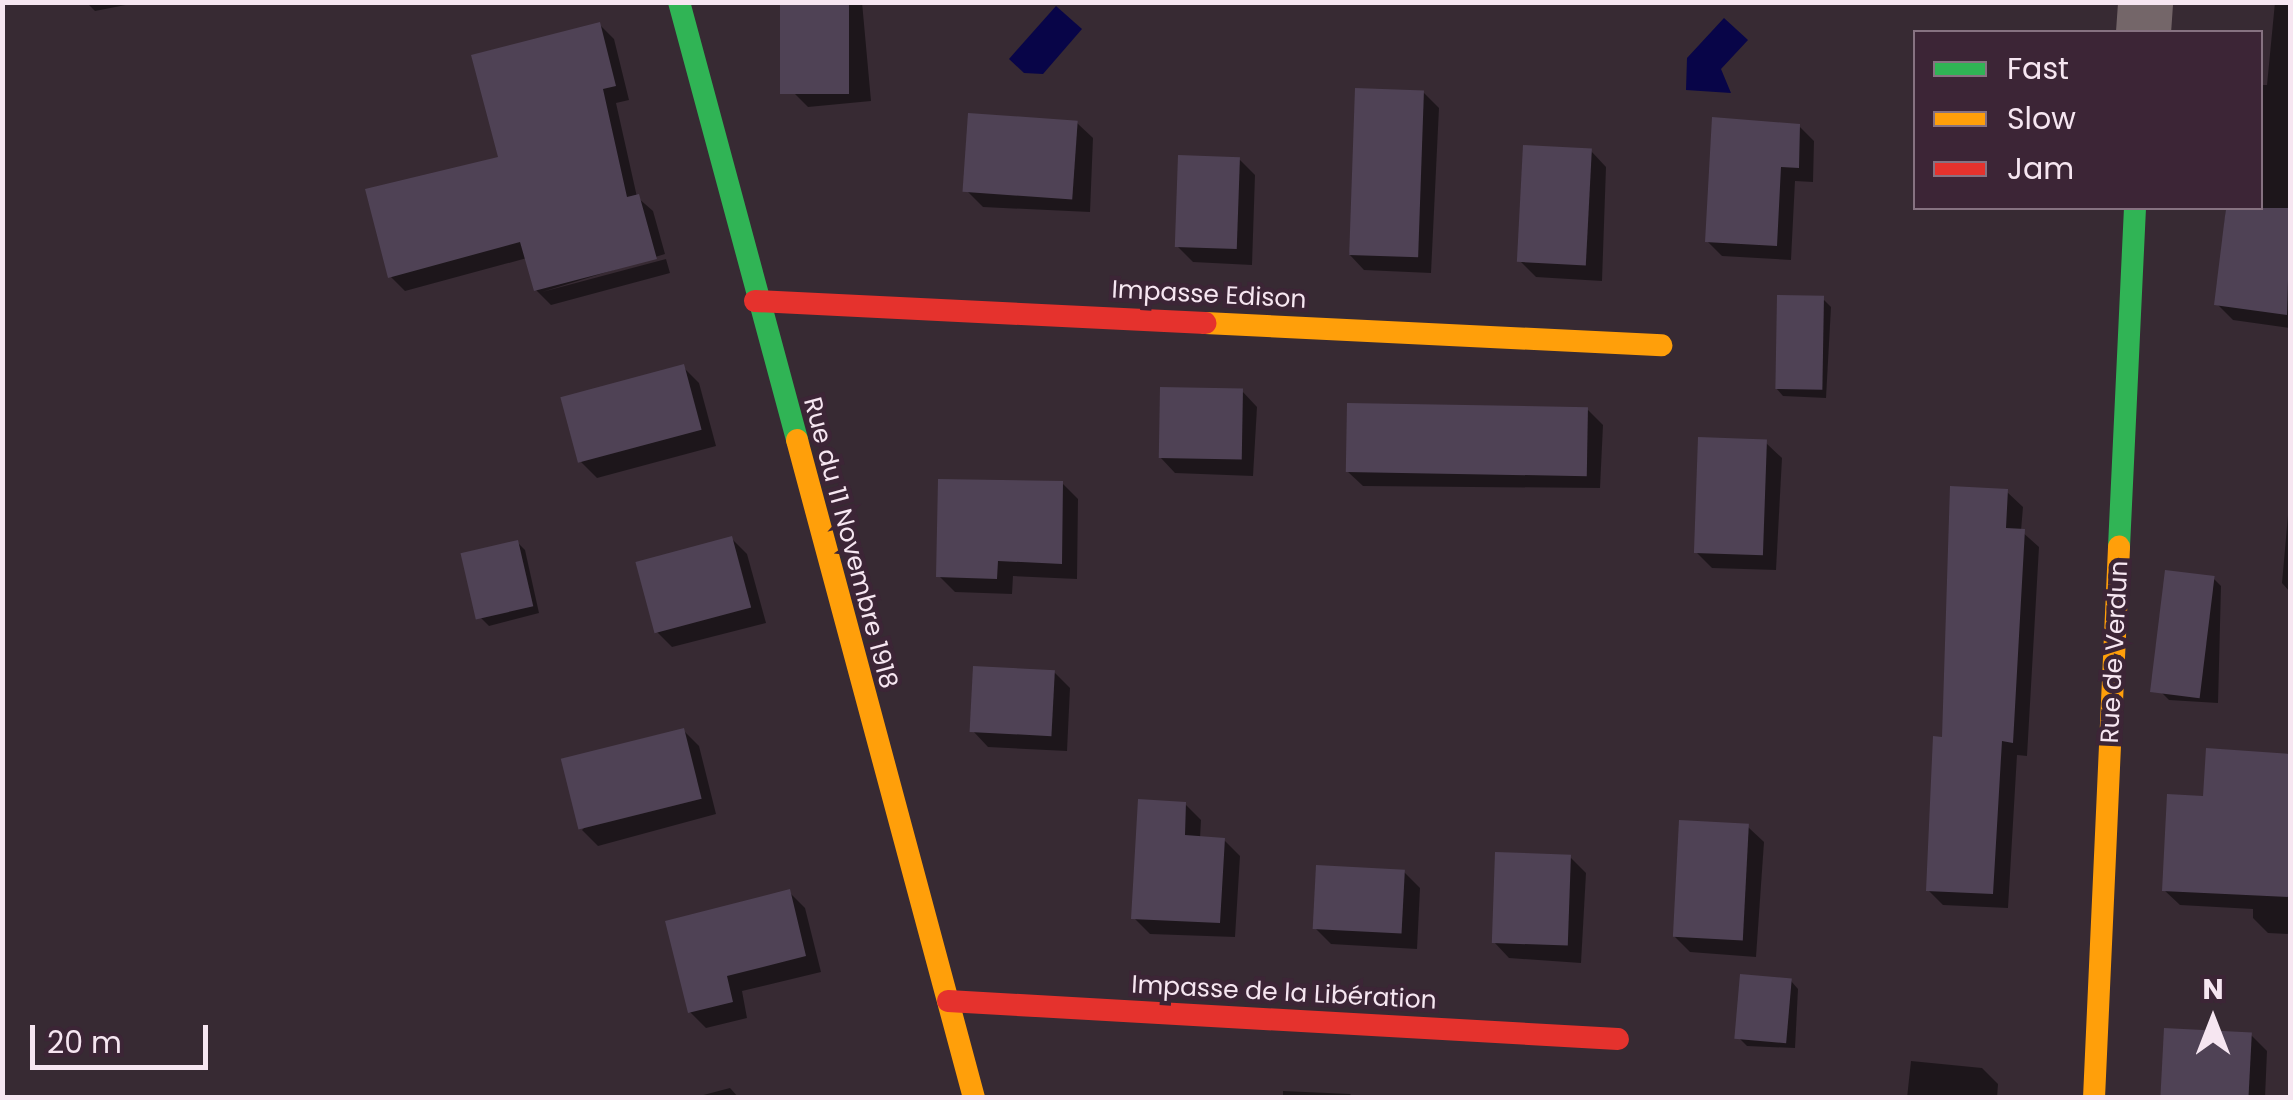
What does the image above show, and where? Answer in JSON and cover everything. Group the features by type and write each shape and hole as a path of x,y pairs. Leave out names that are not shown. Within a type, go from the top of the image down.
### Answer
{"street":[{"name":"Rue du 11 Novembre 1918","path":"679,2 755,301 974,1098"},
{"path":"2143,30 2145,2"},
{"name":"Rue de Verdun","path":"2094,1098 2135,210"},
{"name":"Impasse Edison","path":"755,301 1661,344"},
{"name":"Impasse de la Libération","path":"948,1002 1618,1039"}],"shaded area":[{"path":"1056,6 1082,29 1043,74 1024,73 1009,59"},
{"path":"1724,18 1748,40 1721,69 1731,93 1686,90 1687,58"}],"building":[{"path":"780,2 849,2 849,94 780,94"},
{"path":"600,22 616,86 603,89 627,197 639,194 657,259 534,291 520,242 388,278 365,189 498,157 471,55"},
{"path":"1355,88 1424,90 1418,257 1349,255"},
{"path":"968,113 1078,121 1072,199 962,192"},
{"path":"1712,117 1800,124 1799,168 1781,167 1777,246 1705,242"},
{"path":"1523,145 1592,149 1586,265 1517,262"},
{"path":"1178,155 1240,157 1237,249 1175,247"},
{"path":"2290,208 2287,315 2214,305 2226,210"},
{"path":"1777,295 1824,296 1822,390 1775,389"},
{"path":"684,364 702,430 578,463 560,397"},
{"path":"1160,387 1243,388 1242,459 1159,458"},
{"path":"1347,403 1588,407 1587,476 1346,472"},
{"path":"1698,437 1767,439 1763,555 1694,553"},
{"path":"938,479 1063,481 1062,564 998,561 997,579 936,577"},
{"path":"1950,486 2008,489 2006,528 2025,529 2013,743 2002,741 1993,894 1926,891 1933,736 1942,737"},
{"path":"732,536 751,607 655,633 635,562"},
{"path":"518,540 533,606 476,620 461,553"},
{"path":"2165,570 2215,576 2200,698 2150,692"},
{"path":"973,666 1055,670 1051,736 970,732"},
{"path":"684,728 702,799 578,830 561,759"},
{"path":"2206,748 2290,754 2290,897 2162,891 2167,794 2203,796"},
{"path":"1138,799 1186,802 1185,835 1225,838 1220,923 1131,919"},
{"path":"1679,820 1749,824 1743,941 1673,937"},
{"path":"1495,852 1571,855 1568,946 1492,943"},
{"path":"1316,865 1405,870 1402,934 1313,929"},
{"path":"790,889 806,956 727,976 733,1002 688,1013 665,921"},
{"path":"1740,974 1792,979 1786,1043 1734,1039"},
{"path":"2164,1028 2252,1033 2248,1098 2160,1098"}],"traffic: fast":[{"path":"679,2 797,440"},
{"path":"2119,547 2135,210"}],"traffic: slow":[{"path":"1205,323 1661,345"},
{"path":"797,440 974,1098"},
{"path":"2094,1098 2119,547"}],"traffic: jam":[{"path":"755,301 1205,323"},
{"path":"948,1001 1618,1039"}]}
